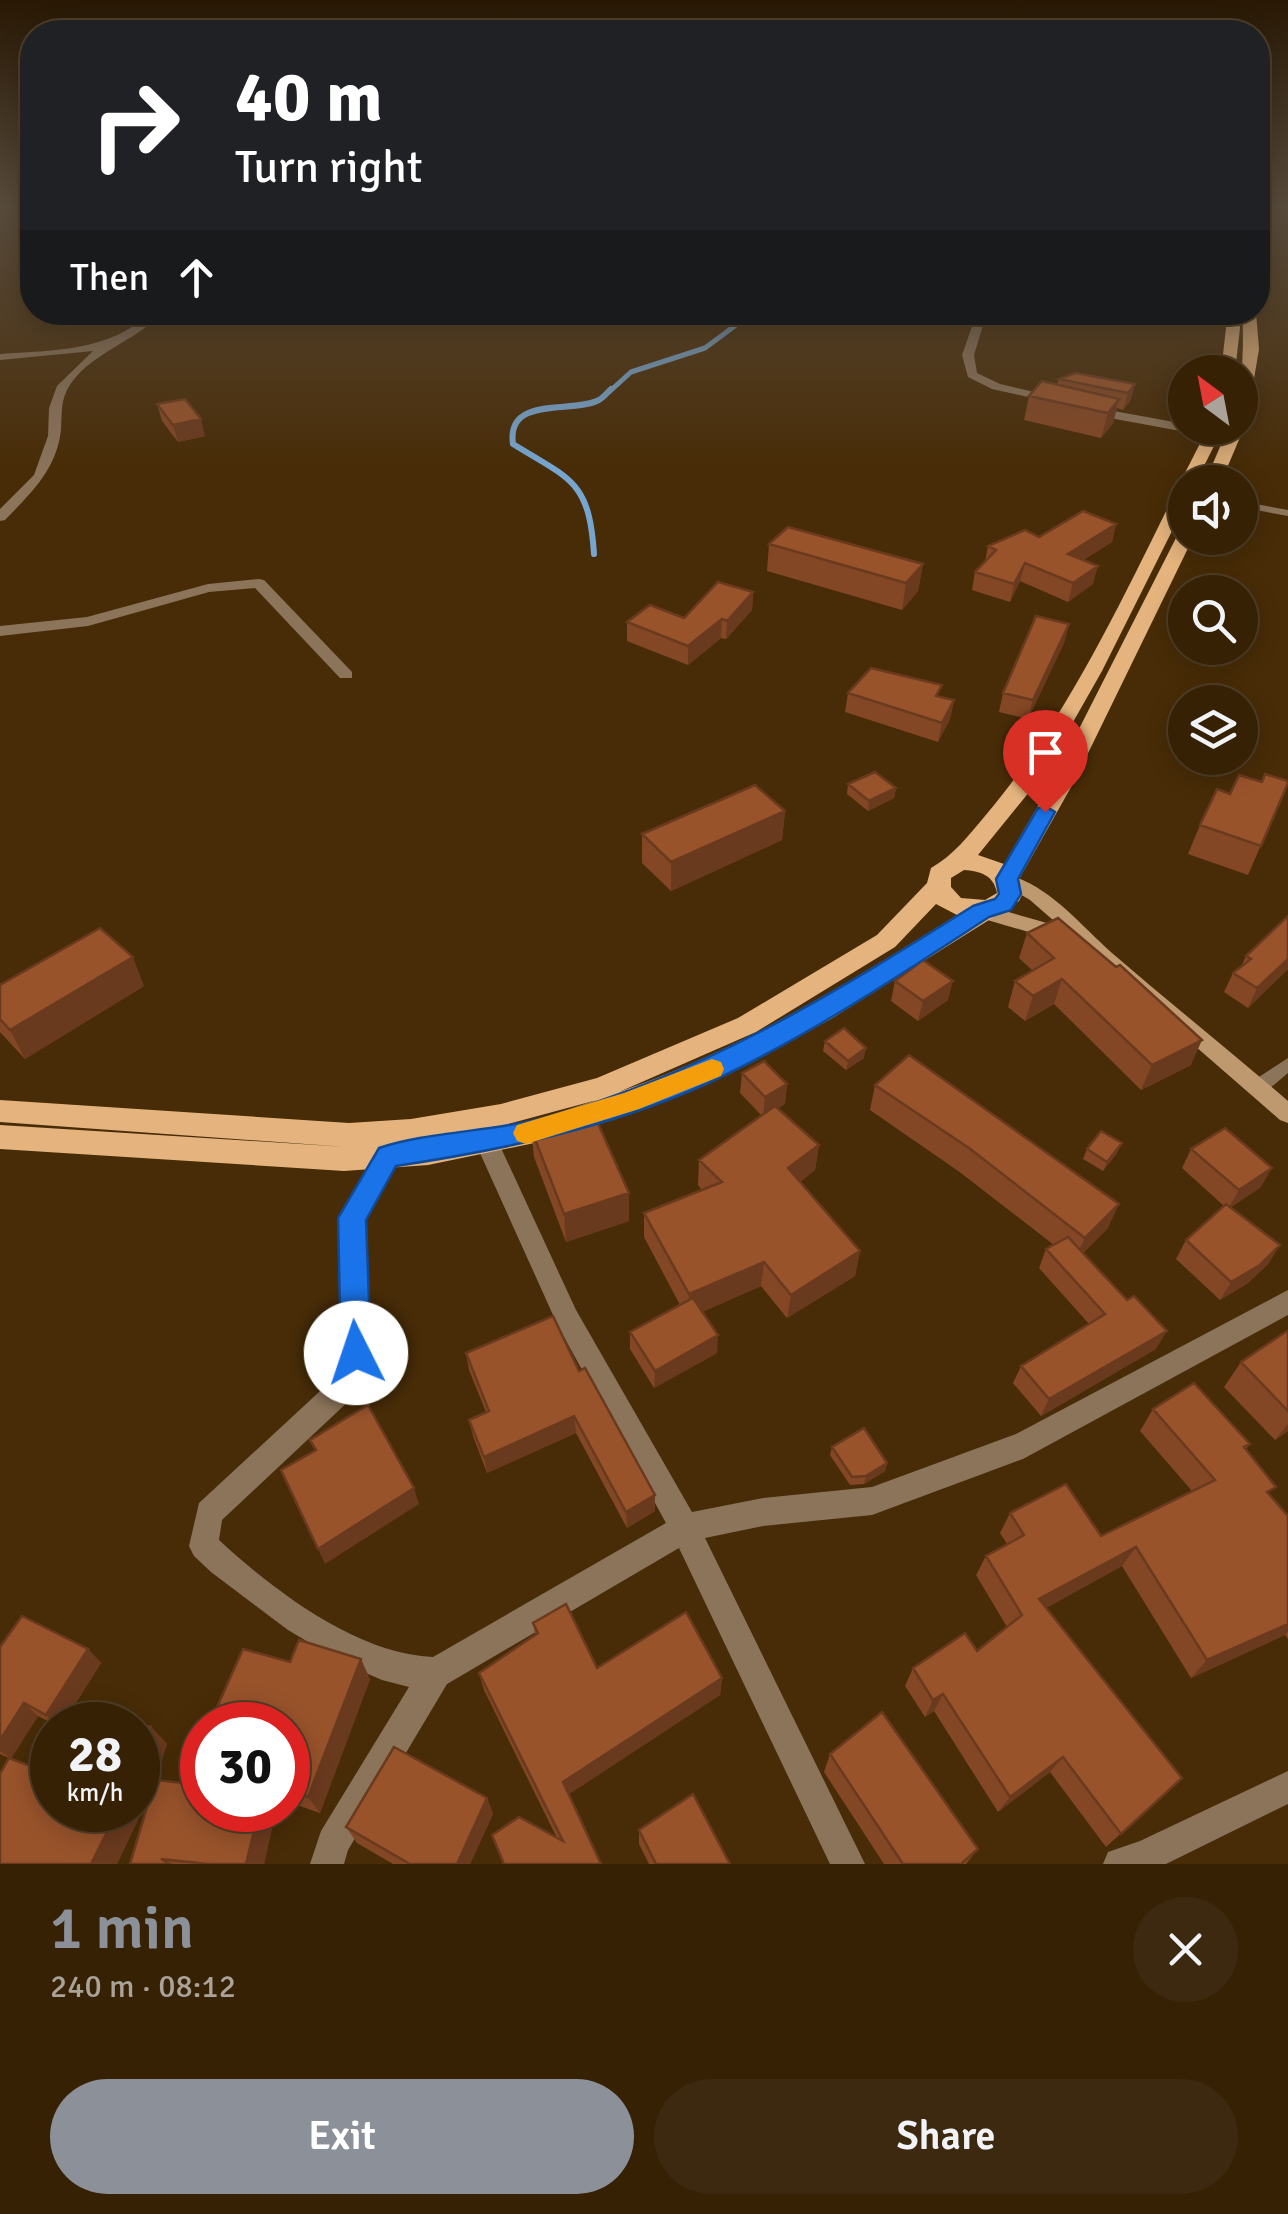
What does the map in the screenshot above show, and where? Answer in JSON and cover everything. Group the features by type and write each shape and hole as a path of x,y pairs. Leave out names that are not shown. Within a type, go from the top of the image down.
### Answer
{"main road":[{"path":"1230,355 1232,325"},
{"path":"1249,325 1250,355"},
{"path":"0,1112 349,1135 411,1131 501,1115 603,1087 747,1026 886,941 938,886 939,874 959,862 1032,775 1092,671 1168,521"},
{"path":"0,1138 344,1159 388,1156 488,1142 549,1128 695,1077 822,1012 982,912 1003,904 1010,894 1008,881 1064,782 1177,555"},
{"path":"959,862 981,863 1040,899 1288,1114"},
{"path":"938,886 952,903 1034,924 1102,955"}],"street":[{"path":"0,357 102,348 133,337 145,325"},
{"path":"978,325 968,355 972,376 996,387 1089,411 1168,423"},
{"path":"0,518 40,476 54,436 55,408 63,386 102,348"},
{"path":"0,630 88,621 208,588 260,582 346,675"},
{"path":"488,1142 567,1318 685,1528 848,1864"},
{"path":"388,1156 352,1218 356,1353 342,1389 209,1513 204,1546 225,1568 344,1647 401,1670 436,1673"},
{"path":"327,1864 333,1842 436,1673 685,1528 763,1512 872,1501 1023,1445 1288,1302"},
{"path":"1120,1864 1144,1857 1288,1786"}],"lane":[{"path":"1258,507 1288,512"},
{"path":"1257,1087 1288,1064"}],"building":[{"path":"1076,373 1135,384 1128,393 1059,379"},
{"path":"1042,381 1119,399 1108,413 1029,396"},
{"path":"185,399 201,419 173,425 157,404"},
{"path":"1083,511 1116,524 1068,554 1098,566 1073,583 1025,563 1014,584 975,572 996,550 988,546 1025,530 1039,537"},
{"path":"788,527 923,564 906,583 769,544"},
{"path":"718,582 753,592 727,621 722,619 688,646 627,622 650,605 684,618"},
{"path":"1036,616 1069,624 1033,700 1003,693"},
{"path":"871,668 942,685 936,696 954,700 942,723 848,693"},
{"path":"875,772 896,788 869,801 848,784"},
{"path":"1265,774 1288,781 1261,846 1200,825 1217,789 1230,794 1239,775 1262,782"},
{"path":"755,785 785,811 671,862 642,834"},
{"path":"1288,916 1288,959 1257,988 1233,973 1251,959 1246,956"},
{"path":"1058,918 1116,967 1120,965 1202,1040 1152,1065 1062,979 1033,996 1015,981 1054,958 1027,933"},
{"path":"100,928 133,957 10,1030 0,1019 0,985"},
{"path":"923,960 953,981 923,1001 895,981"},
{"path":"844,1028 866,1048 848,1061 825,1041"},
{"path":"909,1055 1119,1204 1085,1238 969,1148 875,1085"},
{"path":"764,1061 787,1084 765,1097 742,1073"},
{"path":"775,1106 819,1145 788,1168 860,1251 791,1295 764,1262 689,1294 644,1213 722,1182 699,1160"},
{"path":"592,1110 629,1193 564,1214 531,1129"},
{"path":"1225,1128 1272,1168 1239,1190 1191,1149"},
{"path":"1101,1131 1122,1143 1107,1162 1087,1149"},
{"path":"1226,1204 1280,1245 1260,1265 1231,1282 1186,1240"},
{"path":"1068,1237 1127,1300 1134,1296 1167,1331 1049,1399 1021,1366 1105,1314 1046,1249"},
{"path":"693,1298 718,1335 655,1371 630,1332"},
{"path":"553,1316 579,1371 585,1368 655,1495 626,1512 574,1416 484,1457 469,1420 489,1411 466,1353"},
{"path":"1288,1332 1288,1411 1241,1362"},
{"path":"1194,1383 1250,1444 1244,1447 1276,1487 1267,1492 1288,1516 1288,1624 1207,1660 1136,1547 1039,1599 1182,1778 1121,1834 1063,1757 1010,1797 943,1694 933,1700 913,1668 965,1633 977,1651 1022,1615 986,1556 1024,1535 1010,1513 1066,1484 1101,1536 1215,1480 1153,1409"},
{"path":"368,1405 414,1488 318,1549 281,1470 316,1450 310,1440"},
{"path":"864,1428 887,1463 866,1476 852,1477 832,1447"},
{"path":"566,1604 597,1668 686,1612 722,1678 563,1782 601,1864 504,1864 492,1835 519,1817 563,1841 479,1673 538,1633 533,1623"},
{"path":"22,1616 88,1649 54,1702 30,1702 30,1706 24,1703 0,1740 0,1647"},
{"path":"299,1640 361,1659 310,1792 310,1702 219,1702 243,1649 290,1662"},
{"path":"882,1712 978,1849 961,1864 903,1864 830,1754"},
{"path":"394,1747 487,1798 457,1864 410,1864 346,1827"},
{"path":"9,1758 30,1766 30,1832 107,1832 91,1864 0,1864 0,1774"},
{"path":"160,1781 180,1783 180,1832 254,1832 246,1864 161,1859 170,1864 130,1864 140,1832 160,1832"},
{"path":"693,1794 730,1864 656,1864 639,1830"}],"waterway":[{"path":"609,392 631,372 705,348 736,325"},
{"path":"594,554 581,496 563,475 513,444 514,429 520,418 530,412 587,404 611,389"}],"slow traffic":[{"path":"526,1133 630,1102 712,1069"}],"route":[{"path":"356,1353 352,1218 388,1156 488,1142 549,1128 630,1102 695,1077 822,1012 981,912 1003,904 1010,894 1007,879 1045,812"}]}
